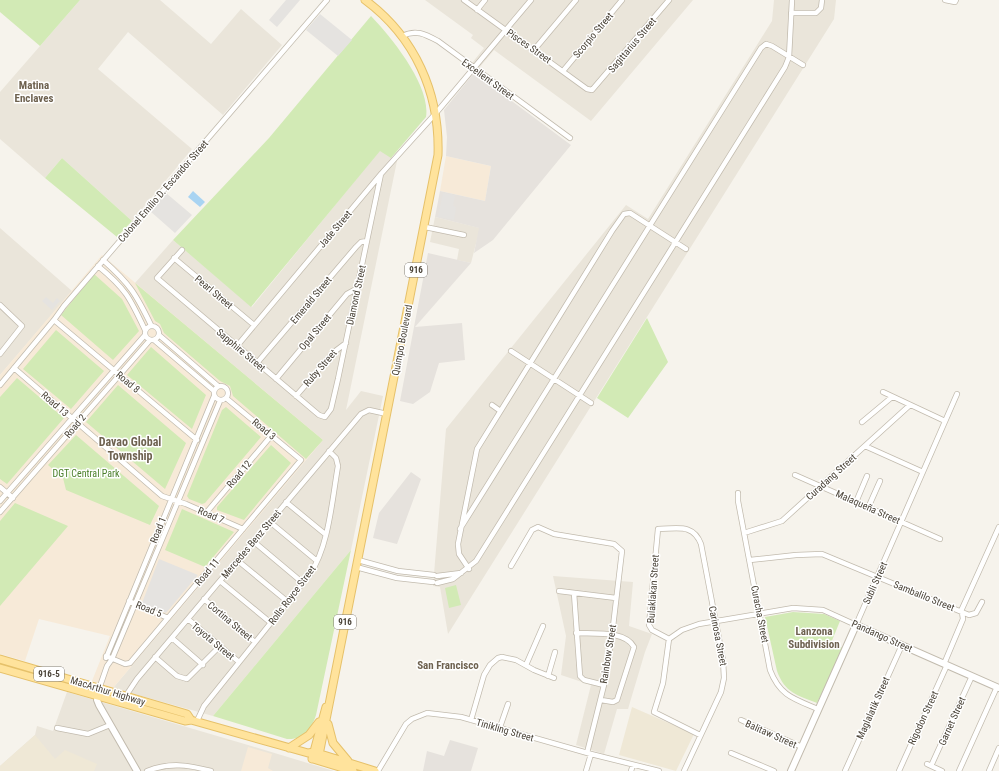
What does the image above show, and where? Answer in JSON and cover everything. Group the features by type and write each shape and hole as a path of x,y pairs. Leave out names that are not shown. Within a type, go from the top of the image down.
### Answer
{"main road":[{"name":"Quimpo Boulevard","path":"314,755 329,700 425,227 438,155 436,113 424,74 412,50 402,36 382,13 365,0"},
{"name":"MacArthur Highway","path":"3,660 40,671 185,722 194,720"},
{"path":"2,668 3,660"},
{"name":"MacArthur Highway","path":"2,668 38,679 125,697 187,714 194,720 314,755 348,761 375,771"},
{"path":"38,679 40,671"},
{"path":"289,748 310,735 325,717"},
{"path":"325,717 332,740 348,761"},
{"name":"MacArthur Highway","path":"314,755 353,771"}],"street":[{"name":"Colonel Emilio D. Escandor Street","path":"0,385 103,260 327,0"},
{"name":"Pisces Street","path":"464,0 587,89 594,89"},
{"path":"477,10 485,0"},
{"name":"Jade Street","path":"237,346 381,174 474,69 531,0"},
{"path":"534,50 576,0"},
{"name":"Scorpio Street","path":"563,71 622,0"},
{"name":"Sagittarius Street","path":"594,89 669,0"},
{"path":"357,564 385,575 435,583 450,581 467,571 476,561 785,67 789,57 792,0"},
{"path":"791,13 816,13 821,8 822,0"},
{"path":"945,0 956,1"},
{"name":"Excellent Street","path":"402,36 415,32 424,34 438,42 570,138"},
{"path":"460,529 760,48 764,44 769,44 803,65"},
{"name":"Diamond Street","path":"327,415 331,409 346,343 381,174"},
{"path":"467,571 459,554 460,529 475,454 499,410 622,216 627,213 630,214 650,225 686,249"},
{"path":"425,227 464,235"},
{"name":"Emerald Street","path":"257,363 356,246 361,242 367,241"},
{"path":"174,258 182,250"},
{"name":"Pearl Street","path":"174,258 254,325"},
{"name":"Sapphire Street","path":"174,258 157,278 319,415 322,417 327,415"},
{"path":"98,266 118,283 127,294 145,332 152,340 214,394 220,401 226,398 228,392 226,388 218,386 159,335 158,329 151,325 133,290 123,278 103,260"},
{"name":"Opal Street","path":"276,379 347,294 358,288"},
{"path":"0,354 22,326 1,307"},
{"name":"Road 8","path":"54,320 196,440 203,442"},
{"name":"Road 2","path":"0,501 114,371 151,325"},
{"name":"Road 2","path":"0,512 47,460 77,422 119,375 152,340 159,335"},
{"name":"Ruby Street","path":"296,396 334,352 346,343"},
{"path":"511,351 591,403"},
{"name":"Road 13","path":"14,368 157,492 170,500 178,502"},
{"path":"214,394 218,386"},
{"path":"883,392 945,421"},
{"name":"Road 1","path":"107,666 106,656 214,394"},
{"name":"Subli Street","path":"791,771 957,394"},
{"path":"862,422 892,397"},
{"name":"Road 3","path":"226,398 301,460"},
{"name":"Road 1","path":"98,692 107,666 112,659 136,604 220,401"},
{"path":"492,405 499,410"},
{"name":"Curadang Street","path":"744,533 782,521 910,405"},
{"name":"Mercedes Benz Street","path":"125,697 133,683 363,412 369,410 387,414"},
{"name":"Road 12","path":"206,513 272,436"},
{"path":"865,446 923,472"},
{"name":"Rolls Royce Street","path":"194,720 202,708 303,583 317,561 325,534 338,466 336,458 329,451"},
{"path":"41,455 47,460"},
{"name":"Road 11","path":"106,656 125,664 130,663 301,460"},
{"name":"Malaqueña Street","path":"795,475 940,539"},
{"path":"856,502 867,476"},
{"path":"868,508 880,481"},
{"path":"0,487 13,498"},
{"name":"Curacha Street","path":"738,493 738,501 770,670 774,681 784,693 818,709"},
{"name":"Road 7","path":"178,502 243,529"},
{"path":"286,502 325,534"},
{"path":"270,522 317,561"},
{"path":"160,526 167,529"},
{"name":"Rainbow Street","path":"511,566 532,530 538,527 554,534 614,544 620,548 622,553 604,685 586,771"},
{"name":"Rigodon Street","path":"899,771 946,664 963,619 961,611 999,527"},
{"name":"Carinosa Street","path":"658,529 690,529 698,537 723,660 724,678 721,692 684,771"},
{"name":"Bulaklakan Street","path":"658,529 649,626 655,632 668,639"},
{"path":"253,541 303,583"},
{"name":"Sambalilo Street","path":"750,560 802,554 822,554 961,611"},
{"path":"237,560 288,602"},
{"path":"357,564 436,576 467,571"},
{"path":"426,582 427,575"},
{"path":"220,581 271,623"},
{"path":"559,591 616,598"},
{"path":"574,594 580,676 584,680 604,685"},
{"name":"Cortina Street","path":"204,599 256,642"},
{"name":"Road 5","path":"129,601 168,618"},
{"path":"961,611 971,615 976,612 982,602"},
{"name":"Pandango Street","path":"668,639 690,626 793,608 812,608 823,610 998,688"},
{"name":"Toyota Street","path":"188,619 239,662"},
{"path":"120,623 126,626"},
{"path":"526,665 543,626"},
{"path":"576,633 612,635 631,642 634,649 617,700 614,702 600,700"},
{"path":"172,638 203,665"},
{"path":"668,639 663,683 654,712 700,735"},
{"name":"Maglalatik Street","path":"845,771 902,645"},
{"path":"155,657 177,676 184,680 190,678 220,646"},
{"path":"548,676 555,652"},
{"path":"471,720 484,675 490,665 502,657 516,660 554,678"},
{"name":"Garnet Street","path":"942,771 929,765 972,676"},
{"path":"959,771 998,688"},
{"path":"98,692 99,706 137,771"},
{"path":"500,727 508,704"},
{"name":"Tinikling Street","path":"378,771 399,734 412,719 427,713 435,713 500,727 589,754 659,771"},
{"name":"Balitaw Street","path":"741,720 802,747"},
{"path":"57,728 88,734 110,725"},
{"path":"989,771 999,748"},
{"path":"732,753 774,771"},
{"path":"147,771 164,766 182,764 211,771"},
{"path":"631,771 633,765"}],"shaded area":[{"path":"80,0 160,0 211,44 241,9 282,45 223,115 128,32 98,69 192,149 132,221 62,158 45,178 0,139 0,92"},
{"path":"286,0 300,0 277,27 269,20"},
{"path":"425,0 693,0 591,121 494,50 479,68 472,63 484,48 471,38 473,35"},
{"path":"774,0 836,0 834,19 448,634 440,587 433,586 446,429 626,205 648,219 772,21"},
{"path":"320,14 352,40 338,56 306,30"},
{"path":"474,73 571,145 493,240 474,253 479,228 435,217 440,191 485,201 491,166 446,156 447,137 444,110"},
{"path":"380,150 397,161 346,410 361,391 383,396 351,550 213,716 113,688 323,440 135,283 173,240 252,307"},
{"path":"446,156 491,166 485,201 440,191"},
{"path":"166,193 192,215 175,233 150,211"},
{"path":"443,193 455,195 453,206 456,207 454,220 438,217"},
{"path":"435,217 480,228 471,263 457,260 459,249 430,242"},
{"path":"0,228 72,291 0,375"},
{"path":"428,253 471,263 415,327 462,323 465,360 439,363 430,392 413,404 400,401"},
{"path":"102,255 323,440 113,688 92,681 110,636 39,619 25,661 0,654 0,375"},
{"path":"46,297 53,303 57,298 60,301 52,310 42,301"},
{"path":"411,472 421,479 397,544 373,538 379,513"},
{"path":"159,559 198,575 166,613 142,603"},
{"path":"553,576 633,582 629,626 652,634 628,709 617,709 604,754 576,745 591,685 561,675 566,636"},
{"path":"67,692 334,771 0,771 0,766 35,735 37,726 53,731"},
{"path":"632,707 694,734 676,771 619,755"},
{"path":"35,735 55,759 65,750 97,764 94,771 0,771 0,766"},
{"path":"450,740 478,748 471,771 423,771 427,751 444,756"},
{"path":"248,747 272,754 268,768 273,771 241,771"}],"green space":[{"path":"0,0 80,0 40,46 0,12"},
{"path":"371,16 399,49 416,77 426,105 426,117 391,158 380,151 251,307 173,240 269,138"},
{"path":"62,158 132,221 117,237 45,178"},
{"path":"94,274 122,299 139,331 113,360 61,315"},
{"path":"135,283 323,440 306,459 233,396 230,386 220,381 164,333 160,324 155,321"},
{"path":"647,318 668,362 628,418 597,398"},
{"path":"56,330 104,371 71,409 23,369"},
{"path":"151,347 206,395 192,429 127,375"},
{"path":"17,378 64,418 7,484 0,479 0,397"},
{"path":"118,385 186,443 165,489 86,422"},
{"path":"226,407 261,437 205,503 202,504 189,499 187,496 222,410"},
{"name":"DGT Central Park","path":"76,435 159,506 150,525 66,490 63,478 48,465"},
{"path":"271,445 291,463 244,520 217,510 217,507"},
{"path":"15,503 68,526 0,606 0,521"},
{"path":"182,509 234,532 205,567 165,550"},
{"path":"351,550 316,715 312,725 306,733 298,738 287,739 213,716"},
{"path":"456,585 461,605 449,608 445,588"},
{"path":"793,612 824,614 840,621 831,643 843,648 817,703 788,689 777,671 765,617"}],"water":[{"path":"193,191 205,202 200,207 188,197"}],"district":[{"name":"Matina Enclaves","path":"34,91"},
{"name":"Davao Global Township","path":"130,449"},
{"name":"Lanzona Subdivision","path":"814,637"},
{"name":"San Francisco","path":"448,665"}]}
